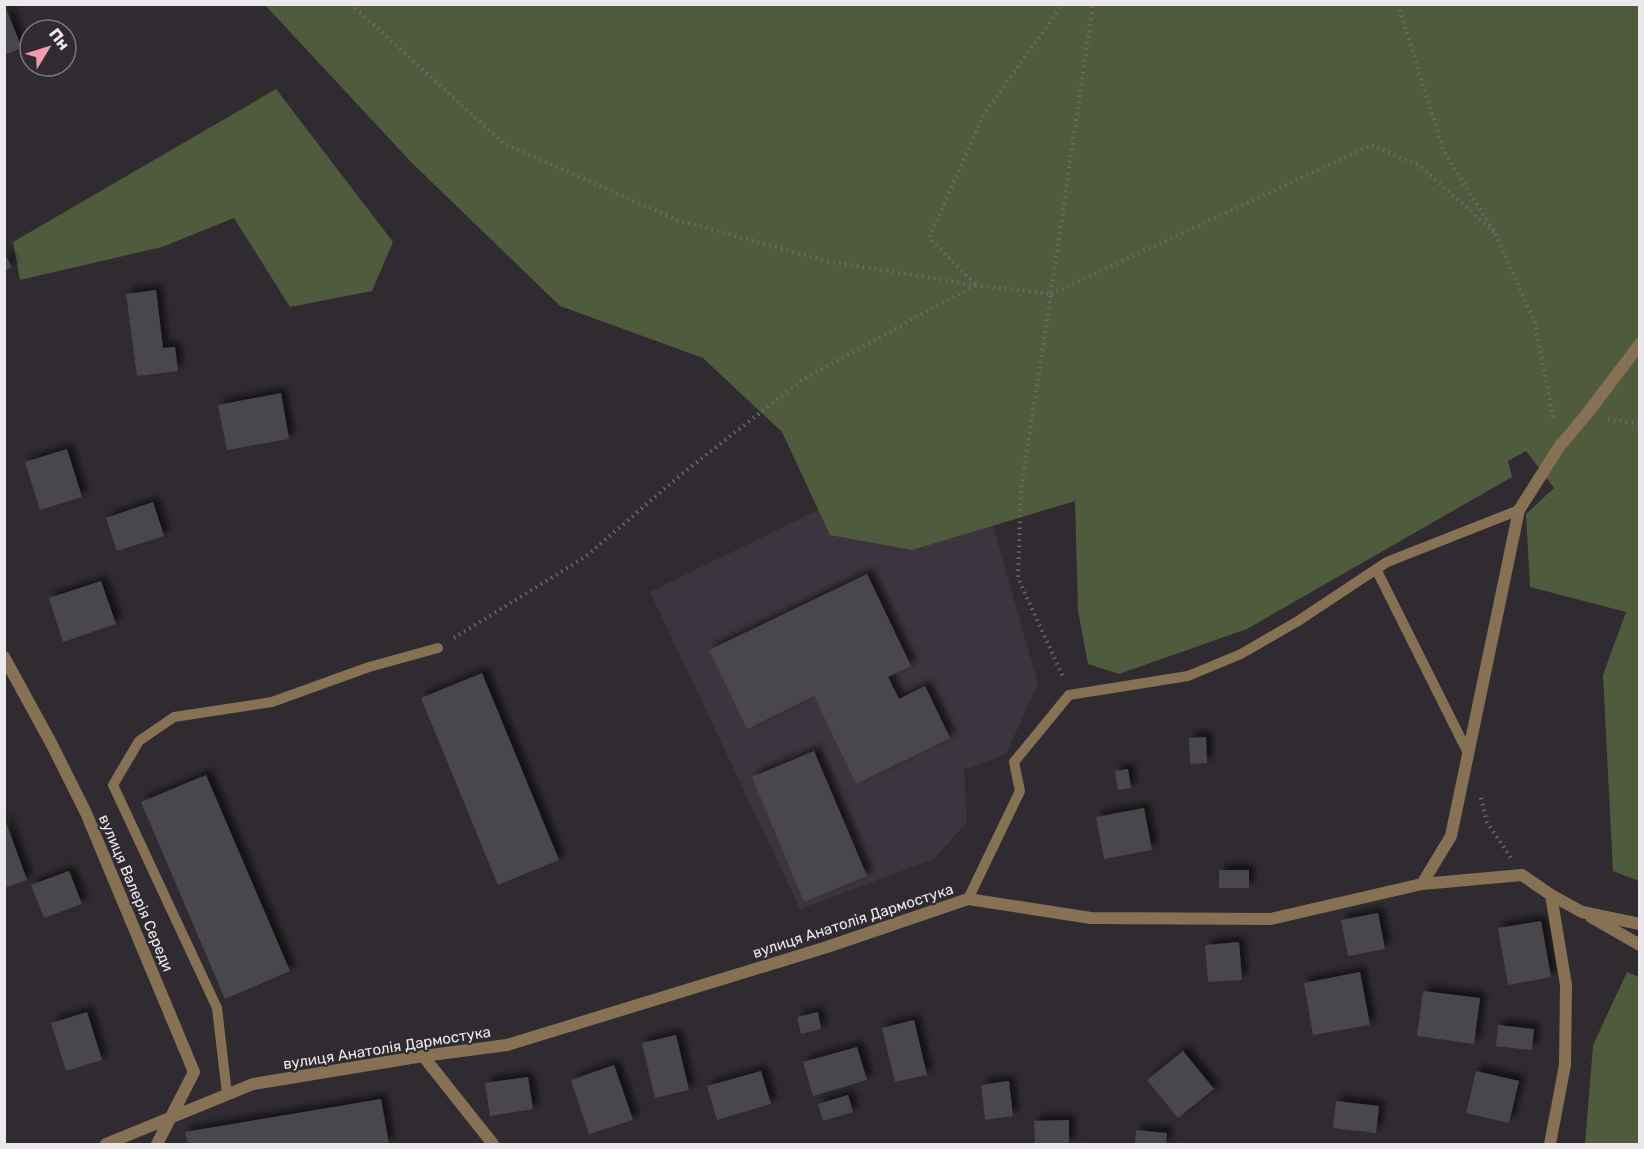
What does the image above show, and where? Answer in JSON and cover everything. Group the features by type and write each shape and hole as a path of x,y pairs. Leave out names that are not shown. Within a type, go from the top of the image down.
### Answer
{"street":[{"path":"1422,884 1451,836 1520,510 1559,447 1640,344"},
{"name":"вулиця Валерія Середи","path":"4,657 86,813 194,1072 158,1144"},
{"path":"1522,875 1551,895 1640,945"},
{"name":"вулиця Анатолія Дармостука","path":"106,1144 253,1084 423,1056 507,1045 827,947 968,899 1090,918 1271,919 1422,884 1522,875"},
{"path":"1550,1144 1565,1065 1566,985 1551,895"},
{"path":"1582,912 1640,924"},
{"path":"423,1056 493,1144"}],"lane":[{"path":"968,899 1020,791 1014,762 1069,695 1188,676 1241,654 1298,621 1388,562 1520,510"},
{"path":"1376,569 1467,752"},
{"path":"227,1094 217,1008 113,785 139,741 174,717 272,702 369,667 438,648"}],"path":[{"path":"351,4 503,143 677,220 826,261 975,285 1051,294 1372,145 1420,166 1495,233"},
{"path":"975,285 929,238 984,114 1063,4"},
{"path":"1069,695 1066,682 1018,578 1021,490 1093,4"},
{"path":"1398,4 1443,152 1495,233 1535,323 1559,447"},
{"path":"438,648 585,557 683,473 802,380 975,285"},
{"path":"1586,415 1640,424"},
{"path":"1479,792 1487,822 1522,875"}],"shaded area":[{"path":"824,507 990,515 1038,684 1006,754 964,770 967,822 934,859 800,909 650,592"}],"green space":[{"path":"265,5 1639,5 1639,881 1613,871 1603,675 1626,612 1530,587 1526,514 1554,488 1526,451 1508,461 1512,477 1247,629 1119,674 1088,664 1078,611 1075,501 912,550 830,535 782,432 703,358 560,306 411,162"},
{"path":"276,89 393,242 372,291 290,307 234,218 162,247 20,280 13,242"},
{"path":"1627,972 1639,977 1639,1144 1585,1144 1593,1045"}],"building":[{"path":"4,4 18,38 18,50 4,55"},
{"path":"4,253 12,267 4,271"},
{"path":"156,290 163,348 175,347 178,371 137,376 126,294"},
{"path":"281,393 289,439 227,450 218,405"},
{"path":"67,449 82,497 40,510 25,462"},
{"path":"153,502 164,536 117,551 106,518"},
{"path":"867,574 911,666 888,677 899,699 925,686 950,738 856,784 814,696 747,729 709,650"},
{"path":"101,581 116,624 63,642 49,598"},
{"path":"482,673 559,860 498,885 421,698"},
{"path":"1206,737 1207,763 1190,764 1189,738"},
{"path":"814,751 867,876 804,902 752,777"},
{"path":"1128,769 1131,788 1118,790 1115,771"},
{"path":"206,775 290,971 225,999 141,802"},
{"path":"1144,808 1152,850 1104,859 1096,817"},
{"path":"4,817 27,880 4,888"},
{"path":"1219,870 1249,870 1249,888 1219,888"},
{"path":"69,871 82,904 44,918 31,885"},
{"path":"1378,913 1385,949 1348,956 1341,920"},
{"path":"1541,921 1551,977 1508,985 1498,928"},
{"path":"1239,942 1242,980 1208,982 1205,945"},
{"path":"1360,972 1370,1025 1313,1035 1304,983"},
{"path":"1423,991 1480,998 1474,1044 1417,1036"},
{"path":"87,1012 102,1060 66,1071 51,1023"},
{"path":"818,1012 821,1029 801,1034 797,1017"},
{"path":"914,1020 927,1075 895,1082 882,1028"},
{"path":"1498,1025 1534,1029 1532,1050 1496,1046"},
{"path":"676,1035 689,1090 655,1098 642,1043"},
{"path":"857,1047 867,1080 813,1096 803,1062"},
{"path":"1183,1051 1214,1089 1178,1118 1147,1080"},
{"path":"614,1065 633,1120 589,1134 571,1080"},
{"path":"761,1071 771,1104 717,1120 707,1086"},
{"path":"1476,1071 1519,1081 1509,1123 1466,1113"},
{"path":"528,1077 533,1109 490,1116 485,1083"},
{"path":"1009,1081 1013,1116 985,1120 981,1085"},
{"path":"848,1095 853,1112 823,1121 818,1104"},
{"path":"381,1099 389,1144 188,1144 185,1132"},
{"path":"1336,1101 1379,1106 1376,1133 1333,1128"},
{"path":"1069,1120 1069,1144 1035,1144 1034,1121"},
{"path":"1136,1130 1167,1133 1166,1144 1135,1144"}]}
